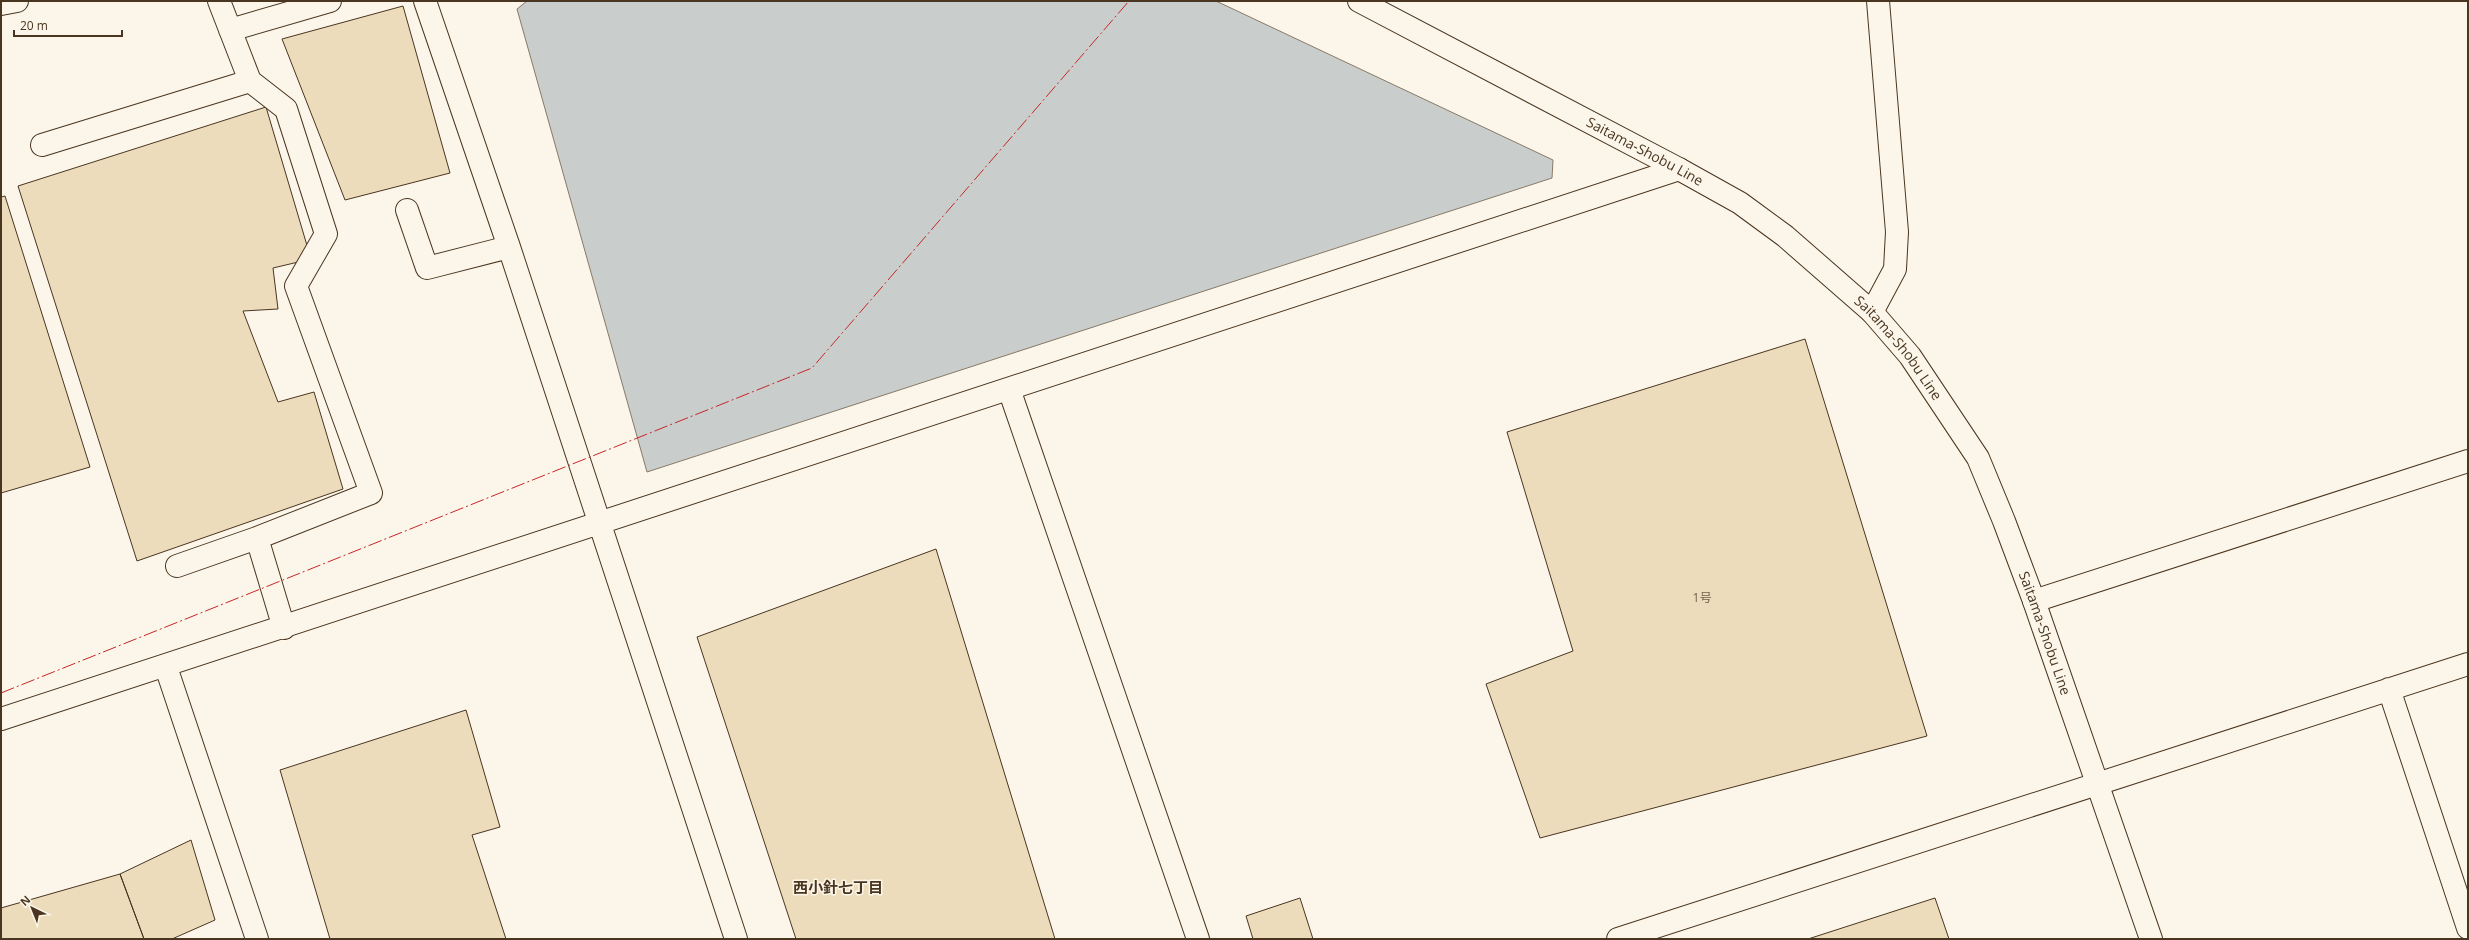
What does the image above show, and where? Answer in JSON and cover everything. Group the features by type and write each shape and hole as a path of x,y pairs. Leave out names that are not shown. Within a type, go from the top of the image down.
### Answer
{"street":[{"path":"1,4 16,1"},
{"path":"177,566 257,538 372,493 296,286 326,234 286,109 250,81 219,1"},
{"path":"230,30 330,1"},
{"path":"425,1 509,247 736,939"},
{"name":"Saitama-Shobu Line","path":"1359,1 1679,169 1740,203 1785,236 1872,312 1910,356 1978,458 2004,521 2034,601 2096,784 2151,939"},
{"path":"1872,312 1895,269 1897,232 1878,1"},
{"path":"42,144 250,81"},
{"path":"1,719 166,667 1679,169"},
{"path":"407,210 427,268 509,247"},
{"path":"1009,389 1198,939"},
{"path":"2034,601 2468,461"},
{"path":"257,538 284,628"},
{"path":"1618,939 2468,664"},
{"path":"166,667 257,939"},
{"path":"2389,689 2468,928"}],"shaded area":[{"path":"527,1 1216,1 1553,160 1552,178 647,472 517,9"}],"building":[{"path":"403,6 450,173 345,200 282,39"},
{"path":"266,107 311,259 273,268 278,309 243,311 278,402 314,392 343,489 137,561 18,186"},
{"path":"5,196 90,467 1,493 1,197"},
{"path":"1805,339 1927,736 1540,838 1486,684 1573,651 1507,432"},
{"path":"936,549 1055,939 796,939 697,637"},
{"path":"466,710 500,827 472,835 506,939 330,939 280,770"},
{"path":"191,840 215,920 172,939 144,939 120,874"},
{"path":"120,874 144,939 1,939 1,908"},
{"path":"1300,898 1313,939 1253,939 1246,916"},
{"path":"1935,898 1949,939 1808,939"}],"power":[{"path":"1,693 812,368 1129,1"}],"district":[{"name":"西小針七丁目","path":"838,888"}]}
